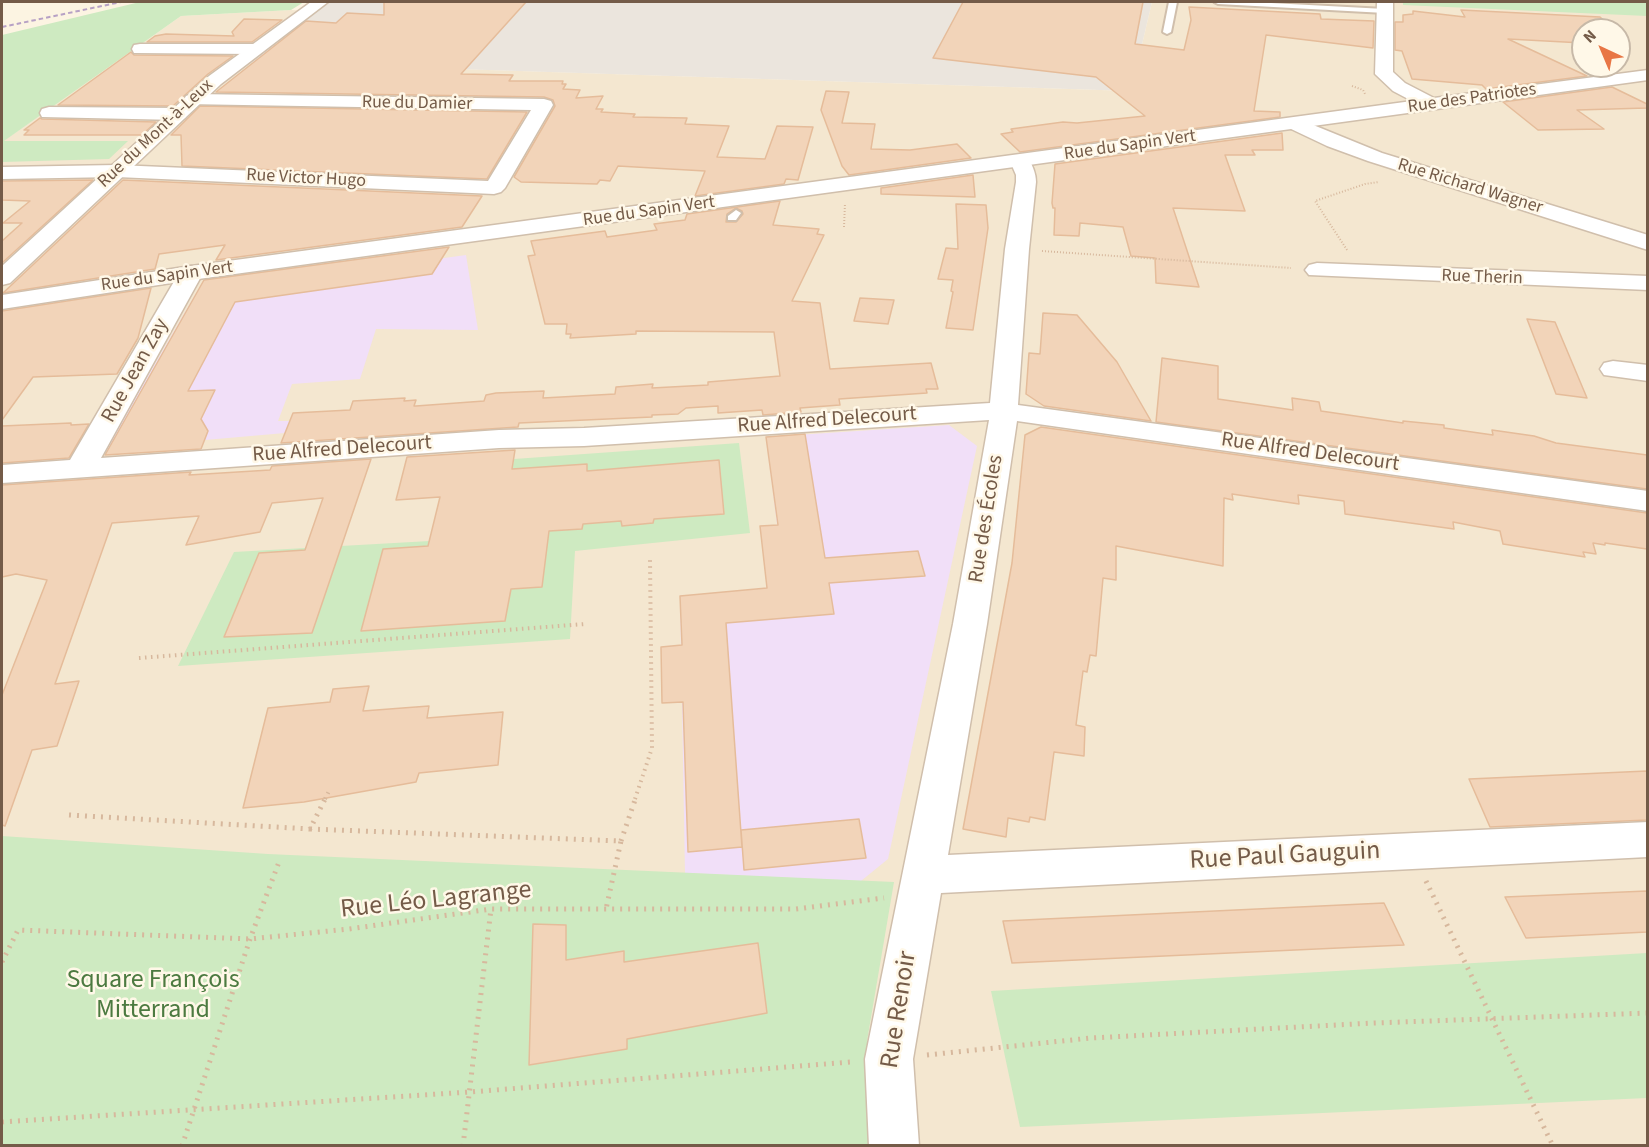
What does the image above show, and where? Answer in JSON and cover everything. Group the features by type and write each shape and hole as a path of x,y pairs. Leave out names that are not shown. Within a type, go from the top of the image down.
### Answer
{"street":[{"name":"Rue du Mont-à-Leux","path":"2,278 227,69 320,2"},
{"path":"1385,6 1384,74 1394,84 1431,104"},
{"path":"140,49 254,49"},
{"name":"Rue des Patriotes","path":"1296,123 1647,75"},
{"name":"Rue du Damier","path":"193,100 544,105 494,188"},
{"path":"49,113 178,114"},
{"name":"Rue du Sapin Vert","path":"2,302 191,273 1296,123"},
{"name":"Rue Richard Wagner","path":"1296,123 1334,142 1375,157 1647,243"},
{"name":"Rue des Écoles","path":"923,875 969,624 1004,411 1017,249 1026,182 1026,175 1020,161"},
{"name":"Rue Victor Hugo","path":"2,173 117,171 494,188"},
{"name":"Rue Therin","path":"1317,270 1647,284"},
{"name":"Rue Jean Zay","path":"80,468 110,419 191,273"},
{"path":"1613,369 1647,373"},
{"name":"Rue Alfred Delecourt","path":"2,474 499,438 584,437 1004,411 1647,501"},
{"name":"Rue Paul Gauguin","path":"923,875 1647,839"},
{"name":"Rue Renoir","path":"894,1146 888,1086 889,1059 923,875"}],"lane":[{"path":"1167,32 1173,2"},
{"path":"1218,2 1385,6"}],"path":[{"path":"1364,273 1315,201 1365,184 1386,182"},
{"path":"1017,249 1317,270"},
{"path":"606,909 621,841 652,748 650,560"},
{"path":"139,658 585,624"},
{"path":"310,828 329,791"},
{"path":"69,815 621,841"},
{"path":"1411,851 1553,1146"},
{"path":"182,1146 250,939 279,862"},
{"name":"Rue Léo Lagrange","path":"2,962 18,930 250,939 349,929 491,909 796,909 882,899 923,875"},
{"path":"463,1146 491,909"},
{"path":"2,1122 470,1092 889,1059 1091,1038 1492,1018 1647,1013"}],"shaded area":[{"path":"322,2 1152,2 1131,91 242,62"},
{"path":"1152,2 1647,2 1647,1145 2,1146 2,142 181,16 310,11 244,62 1131,91"},
{"path":"466,255 478,330 376,329 360,379 292,384 278,421 290,421 285,433 205,440 203,444 105,450 199,288 243,286"},
{"path":"949,425 977,446 888,859 861,881 685,873 680,596 785,587 766,437"}],"green space":[{"path":"140,2 304,2 291,10 181,16 4,141 128,141 109,159 2,162 2,35"},
{"path":"1403,2 1647,2 1647,16 1403,5"},
{"path":"739,443 750,533 575,551 570,639 178,666 234,552 501,537 514,459"},
{"name":"Square François Mitterrand","path":"2,836 268,854 894,882 867,1041 873,1145 2,1145"},
{"path":"1647,953 1647,1098 1020,1127 991,991"}],"building":[{"path":"384,2 526,2 461,74 513,75 509,81 563,81 562,84 566,84 563,89 580,90 576,98 603,96 596,109 603,109 601,112 635,114 633,117 687,118 685,124 729,126 717,157 765,159 777,126 813,127 798,180 786,179 784,184 695,196 705,171 618,166 610,181 600,180 597,184 521,182 514,177 555,106 553,100 544,97 216,92 306,21 336,23 347,13 384,15"},
{"path":"963,2 1143,2 1135,44 1184,50 1191,20 1189,7 1320,14 1321,19 1374,21 1373,48 1266,35 1254,111 1280,112 1280,117 1020,152 1001,134 1013,132 1011,129 1063,122 1077,123 1145,116 1096,77 933,58"},
{"path":"1461,10 1601,18 1571,18 1571,42 1508,39 1571,69 1571,78 1486,89 1482,85 1412,79 1402,51 1395,50 1395,22 1403,22 1403,15 1413,14 1413,11 1465,17"},
{"path":"244,19 282,20 252,42 147,42 155,36 166,34 234,36 232,32"},
{"path":"131,52 134,55 233,56 208,74 173,106 58,105"},
{"path":"1612,87 1647,104 1647,108 1577,110 1604,129 1538,130 1503,102"},
{"path":"826,91 849,92 842,123 875,124 871,149 910,150 957,144 971,158 849,175 842,166 821,110"},
{"path":"200,106 527,112 487,179 182,166 181,135 171,135"},
{"path":"40,118 156,122 142,135 24,135 29,130 24,130"},
{"path":"1282,133 1283,150 1252,150 1255,155 1225,155 1245,211 1173,208 1199,287 1156,283 1155,258 1131,256 1123,227 1080,223 1079,236 1054,235 1055,208 1052,203 1055,164"},
{"path":"973,175 975,197 881,194 881,188"},
{"path":"93,180 2,263 2,241 22,223 3,223 30,201 2,200 2,181"},
{"path":"123,180 482,196 462,227 216,260 225,245 159,254 155,269 3,293"},
{"path":"780,201 773,225 819,229 817,234 824,235 792,301 820,303 830,369 931,363 938,389 926,389 927,393 839,399 840,405 800,408 801,412 763,415 762,410 718,413 718,406 686,408 678,414 652,415 652,417 519,423 518,427 281,443 293,413 350,410 353,401 405,398 404,401 416,400 414,406 416,406 484,401 486,395 496,393 544,391 543,398 615,394 616,387 653,384 652,388 708,385 708,382 780,376 774,332 636,331 636,334 570,338 571,334 566,334 567,324 545,324 528,256 535,255 531,241 605,231 607,237 657,230 654,224 685,220 687,214","holes":["736,208 743,214 736,222 726,222 727,214"]},
{"path":"956,204 986,205 988,228 973,330 946,328 953,280 938,279 946,248 958,249"},
{"path":"449,247 432,274 235,302 188,391 215,390 201,419 208,431 201,449 105,455 204,280"},
{"path":"151,288 138,338 117,374 33,377 2,420 2,311"},
{"path":"860,298 894,300 888,324 854,321"},
{"path":"1043,313 1077,315 1117,362 1151,421 1044,406 1026,394 1029,353 1040,354"},
{"path":"1527,319 1555,322 1587,398 1556,394"},
{"path":"1162,358 1218,366 1218,399 1293,410 1292,398 1319,402 1321,411 1403,423 1403,421 1444,425 1444,428 1493,435 1492,430 1534,436 1556,443 1647,455 1647,489 1156,422"},
{"path":"71,423 71,425 89,424 69,458 2,463 2,426"},
{"path":"1041,427 1647,513 1647,549 1593,543 1596,554 1583,552 1585,557 1503,544 1500,531 1453,522 1454,529 1345,514 1344,501 1298,495 1299,504 1232,494 1233,500 1224,498 1223,566 1116,546 1116,580 1103,578 1096,656 1090,655 1087,672 1083,671 1076,725 1085,727 1084,756 1054,752 1045,820 1030,817 1029,822 1008,818 1006,837 963,829 1012,563 1025,435"},
{"path":"805,434 825,558 918,551 925,576 829,583 834,614 726,623 742,847 688,852 683,702 662,703 661,647 682,645 680,596 767,588 760,526 778,525 766,437"},
{"path":"515,450 512,469 587,464 587,471 719,460 724,514 654,519 653,523 622,526 621,521 583,524 582,529 549,531 542,587 511,589 505,621 361,631 383,549 428,546 440,497 396,500 407,457"},
{"path":"371,459 312,633 224,637 259,553 305,550 323,498 272,503 260,532 186,545 199,516 112,523 55,684 79,681 57,746 32,750 5,826 2,825 2,695 47,580 16,574 2,577 2,485 191,472 189,475 270,470 272,466"},
{"path":"369,686 363,711 429,706 427,718 503,712 498,765 419,773 416,782 304,802 243,808 268,708 330,702 333,689"},
{"path":"1647,771 1647,820 1490,827 1469,779"},
{"path":"859,819 866,858 744,870 741,830"},
{"path":"1647,891 1647,932 1526,938 1505,897"},
{"path":"1384,903 1404,945 1012,963 1003,921"},
{"path":"533,924 566,925 566,960 624,951 624,962 758,943 767,1013 627,1039 627,1049 529,1065"}],"railway":[{"path":"2,27 121,2"}]}
